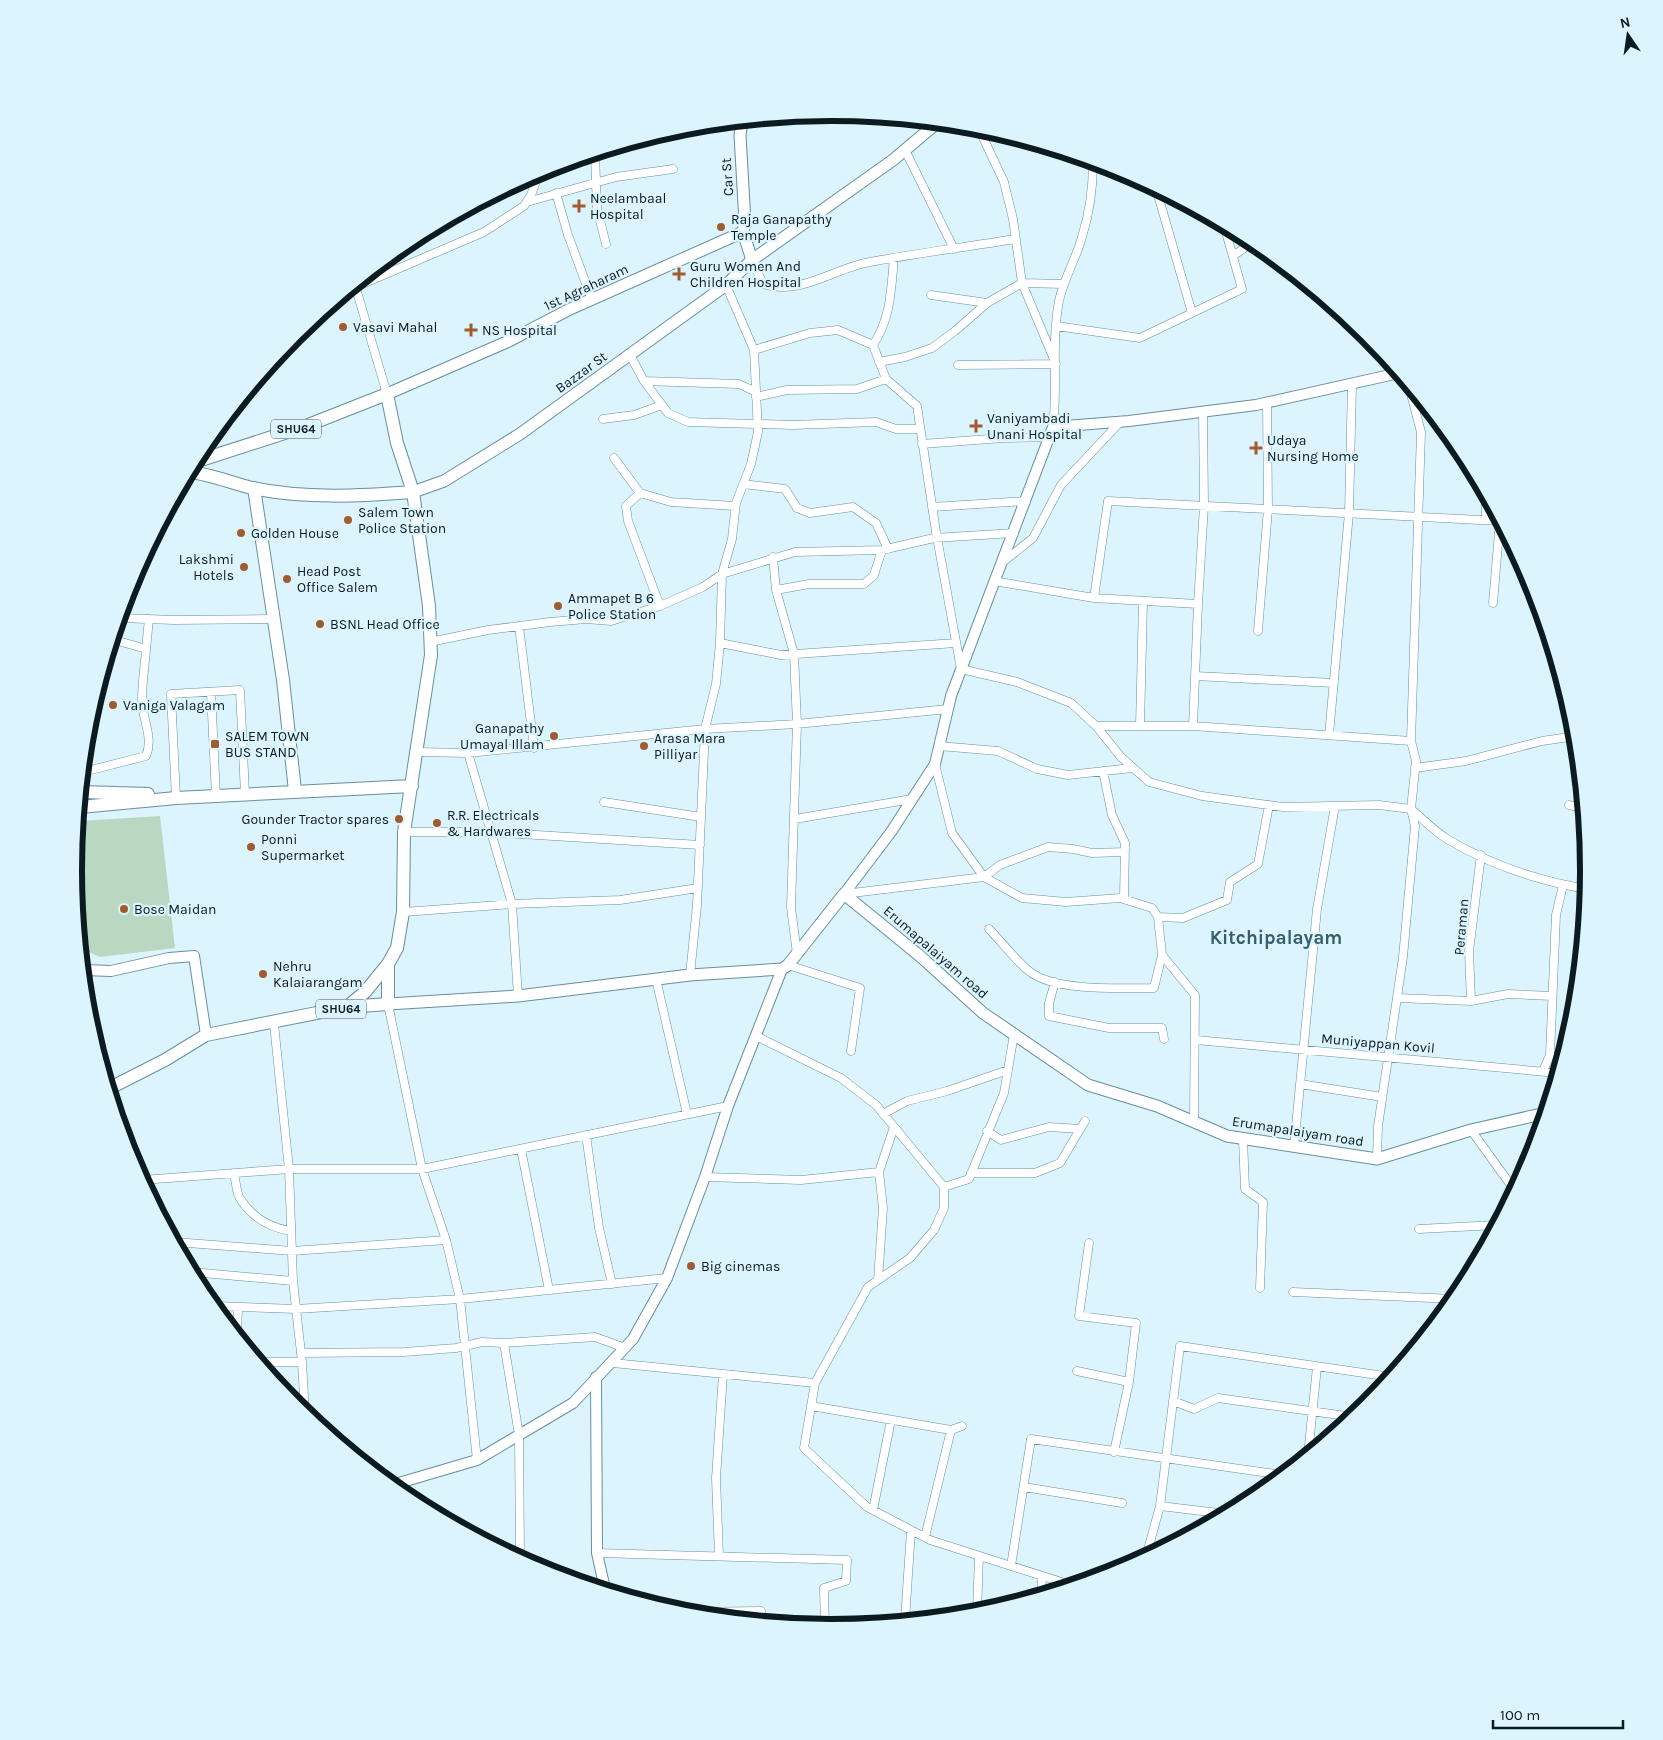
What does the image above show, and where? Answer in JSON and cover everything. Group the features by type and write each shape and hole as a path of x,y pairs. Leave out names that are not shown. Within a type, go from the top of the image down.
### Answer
{"main road":[{"name":"Car St","path":"741,126 740,135 745,222 743,232 752,260"},
{"name":"Bazzar St","path":"197,473 254,488 319,495 413,492 444,480 520,434 630,355 726,285 752,260 905,150 932,127"},
{"name":"1st Agraharam","path":"387,394 509,341 592,300 743,232"},
{"name":"SHU64","path":"114,1086 165,1060 206,1035 274,1024 347,1008 365,992 388,964 397,948 403,912 404,832 430,656 429,606 413,492 397,443 387,394 304,427 207,457"},
{"path":"201,466 203,474"},
{"path":"254,488 283,680 295,791"},
{"path":"85,806 176,798 412,786"},
{"path":"87,792 156,794"},
{"path":"347,1008 518,996 690,975 785,967 798,954 844,894"},
{"name":"Erumapalaiyam road","path":"844,894 920,956 984,1013 1088,1085 1157,1106 1227,1136 1377,1158 1471,1130 1540,1114"},
{"path":"388,964 388,1004"}],"street":[{"path":"982,136 1004,182 1014,219 1022,283 1056,364"},
{"path":"905,150 954,249"},
{"path":"594,160 597,209 606,244"},
{"path":"373,278 484,232 527,202 616,177 673,169"},
{"path":"844,894 891,832 935,764 948,709 961,669 1051,432 1056,397 1056,326 1059,302 1082,238 1094,184 1093,169"},
{"path":"527,202 535,182"},
{"path":"556,193 568,235 592,300"},
{"path":"1158,196 1192,313"},
{"path":"1056,326 1140,338 1242,289 1227,234"},
{"path":"752,260 763,284 776,288 797,286 868,262 1015,239"},
{"path":"1233,256 1247,247"},
{"path":"873,345 883,329 890,308 894,258"},
{"path":"879,362 905,357 932,348 988,303 1022,283 1064,284"},
{"path":"690,975 698,888 705,730 716,684 720,643 722,574 732,539 735,506 752,464 758,432 754,350 726,285"},
{"path":"357,292 387,394"},
{"path":"931,295 988,303"},
{"path":"754,350 810,333 838,330 873,345 886,379 917,406 937,538 961,669"},
{"path":"630,355 644,381 668,412 688,422 758,422 794,425 876,422 896,429 920,429"},
{"path":"958,365 1056,364"},
{"path":"922,444 1003,438 1267,403 1393,374"},
{"path":"644,381 739,384 756,394 787,390 857,389 886,379"},
{"path":"1329,735 1349,513 1352,384"},
{"path":"1377,1158 1378,1126 1403,957 1415,826 1411,809 1416,761 1411,741 1421,432 1411,396"},
{"path":"1258,631 1268,509 1267,403"},
{"path":"603,419 634,415 662,405"},
{"path":"1193,726 1204,506 1203,412"},
{"path":"1002,562 1033,538 1061,486 1121,422"},
{"path":"614,458 640,493 671,502 735,506"},
{"path":"743,484 785,489 798,508 810,512 853,507 876,523 885,550 874,575 864,584 810,584 776,590"},
{"path":"640,493 626,506 628,521 660,606"},
{"path":"932,507 1026,501"},
{"path":"1094,598 1108,501 1493,521"},
{"path":"1486,507 1486,520"},
{"path":"1493,603 1499,532"},
{"path":"430,642 519,626 586,619 611,621 660,606 704,586 722,574 773,557 795,552 885,550 937,538 1014,533"},
{"path":"773,557 776,590 794,654 797,724 791,907 798,954"},
{"path":"994,581 1094,598 1198,604"},
{"path":"1140,726 1143,601"},
{"path":"126,618 273,619"},
{"path":"89,770 146,756 150,736 143,720 142,700 149,619"},
{"path":"519,626 534,748"},
{"path":"118,641 146,649"},
{"path":"720,643 781,655 956,643"},
{"path":"961,669 1017,682 1070,703 1096,726 1121,757 1149,782 1202,796 1270,805 1379,805 1411,809 1446,838 1507,868 1580,888"},
{"path":"1195,676 1334,683"},
{"path":"176,798 171,694 240,690 245,794"},
{"path":"211,692 216,796"},
{"path":"417,752 468,753 534,748 705,730 797,724 948,709"},
{"path":"1096,726 1193,726 1411,741"},
{"path":"1416,768 1466,761 1542,741 1568,737"},
{"path":"939,746 998,751 1037,770 1068,775 1132,768"},
{"path":"468,753 489,832 512,904 518,996"},
{"path":"935,764 952,833 984,877 1022,898 1066,902 1124,899 1152,908 1158,917 1162,955 1154,988 1098,989 1055,982 1029,972 988,929"},
{"path":"1103,771 1112,815 1125,843 1124,899"},
{"path":"795,819 912,799"},
{"path":"604,802 701,817"},
{"path":"1158,917 1183,918 1227,900 1230,882 1258,864 1270,805"},
{"path":"1568,805 1578,807"},
{"path":"1294,1147 1318,909 1335,806"},
{"path":"404,832 489,832 700,845"},
{"path":"844,894 984,877 1000,865 1048,848 1073,849 1092,854 1125,852"},
{"name":"Peraman","path":"1472,1001 1469,951 1481,855"},
{"path":"1543,1071 1550,1055 1556,915 1563,885"},
{"path":"403,912 512,904 620,900 698,888"},
{"path":"1162,955 1196,995 1194,1122"},
{"path":"89,970 112,971 169,958 194,956 206,1035"},
{"path":"401,1482 477,1460 573,1402 596,1377 613,1363 633,1339 667,1278 705,1177 728,1106 785,967 860,988 851,1051"},
{"path":"656,979 687,1114"},
{"path":"1055,982 1049,1003 1049,1016 1109,1028 1162,1028 1164,1039"},
{"path":"1397,998 1472,1001 1508,994 1552,996"},
{"path":"388,1004 422,1169 446,1240 460,1300 477,1460"},
{"path":"274,1024 289,1169 293,1281 302,1362 304,1402"},
{"path":"944,1187 969,1179 1004,1093 1014,1034"},
{"path":"756,1036 841,1078 876,1106 913,1147 944,1187 944,1208 934,1230 910,1258 868,1287 815,1383 804,1448 872,1510 925,1537 1062,1582"},
{"name":"Muniyappan Kovil","path":"1196,1040 1553,1072"},
{"path":"883,1114 908,1101 946,1092 1008,1070"},
{"path":"1300,1084 1382,1097"},
{"path":"150,1179 289,1169 422,1169 728,1106"},
{"path":"971,1173 1035,1173 1060,1163 1086,1121"},
{"path":"878,1280 883,1208 879,1172 894,1127"},
{"path":"987,1131 1001,1140 1049,1127 1080,1129"},
{"path":"1471,1130 1511,1182"},
{"path":"586,1135 599,1228 612,1284"},
{"path":"1243,1139 1245,1189 1263,1202 1260,1288"},
{"path":"521,1148 549,1290"},
{"path":"705,1177 801,1180 879,1172"},
{"path":"234,1173 240,1200 257,1217 273,1228 291,1231"},
{"path":"1419,1229 1490,1225"},
{"path":"182,1242 292,1251 446,1240"},
{"path":"1088,1243 1079,1316 1136,1323 1129,1382 1114,1452"},
{"path":"201,1273 293,1281"},
{"path":"223,1306 296,1309 460,1300 667,1278"},
{"path":"1293,1292 1445,1299"},
{"path":"237,1326 238,1307"},
{"path":"301,1353 404,1352 465,1346 482,1342 504,1343 595,1337 625,1348"},
{"path":"504,1343 519,1435 520,1551"},
{"path":"1153,1547 1149,1546 1160,1506 1180,1346 1384,1376"},
{"path":"266,1362 302,1362"},
{"path":"613,1363 815,1383"},
{"path":"1309,1446 1317,1367"},
{"path":"1077,1370 1129,1382"},
{"path":"719,1556 716,1478 723,1374"},
{"path":"596,1377 598,1553 604,1583"},
{"path":"1173,1400 1194,1409 1218,1398 1344,1416"},
{"path":"811,1406 951,1430 962,1426"},
{"path":"872,1510 891,1420"},
{"path":"925,1537 951,1430"},
{"path":"1011,1566 1031,1439 1274,1474"},
{"path":"1024,1487 1122,1503"},
{"path":"1160,1506 1216,1513"},
{"path":"905,1615 911,1530"},
{"path":"598,1553 847,1560 846,1581 824,1588 825,1619"},
{"path":"977,1605 979,1556"},
{"path":"1041,1588 1042,1576"},
{"path":"724,1611 761,1611 761,1615"}],"green space":[{"name":"Bose Maidan","path":"160,816 175,948 100,957 87,951 82,870 84,821"}],"place":[{"name":"Neelambaal Hospital","path":"579,206"},
{"name":"Raja Ganapathy Temple","path":"721,227"},
{"name":"Guru Women And Children Hospital","path":"679,274"},
{"name":"Vasavi Mahal","path":"343,327"},
{"name":"NS Hospital","path":"471,330"},
{"name":"Vaniyambadi Unani Hospital","path":"976,426"},
{"name":"Udaya Nursing Home","path":"1256,448"},
{"name":"Salem Town Police Station","path":"348,520"},
{"name":"Golden House","path":"241,533"},
{"name":"Lakshmi Hotels","path":"244,567"},
{"name":"Head Post Office Salem","path":"287,579"},
{"name":"Ammapet B 6 Police Station","path":"558,606"},
{"name":"BSNL Head Office","path":"320,624"},
{"name":"Vaniga Valagam","path":"113,705"},
{"name":"Ganapathy Umayal Illam","path":"554,736"},
{"name":"SALEM TOWN BUS STAND","path":"215,744"},
{"name":"Arasa Mara Pilliyar","path":"644,746"},
{"name":"Gounder Tractor spares","path":"399,819"},
{"name":"R.R. Electricals & Hardwares","path":"437,823"},
{"name":"Ponni Supermarket","path":"251,847"},
{"name":"Bose Maidan","path":"124,909"},
{"name":"Nehru Kalaiarangam","path":"263,974"},
{"name":"Big cinemas","path":"691,1266"}],"district":[{"name":"Kitchipalayam","path":"1276,937"}]}
